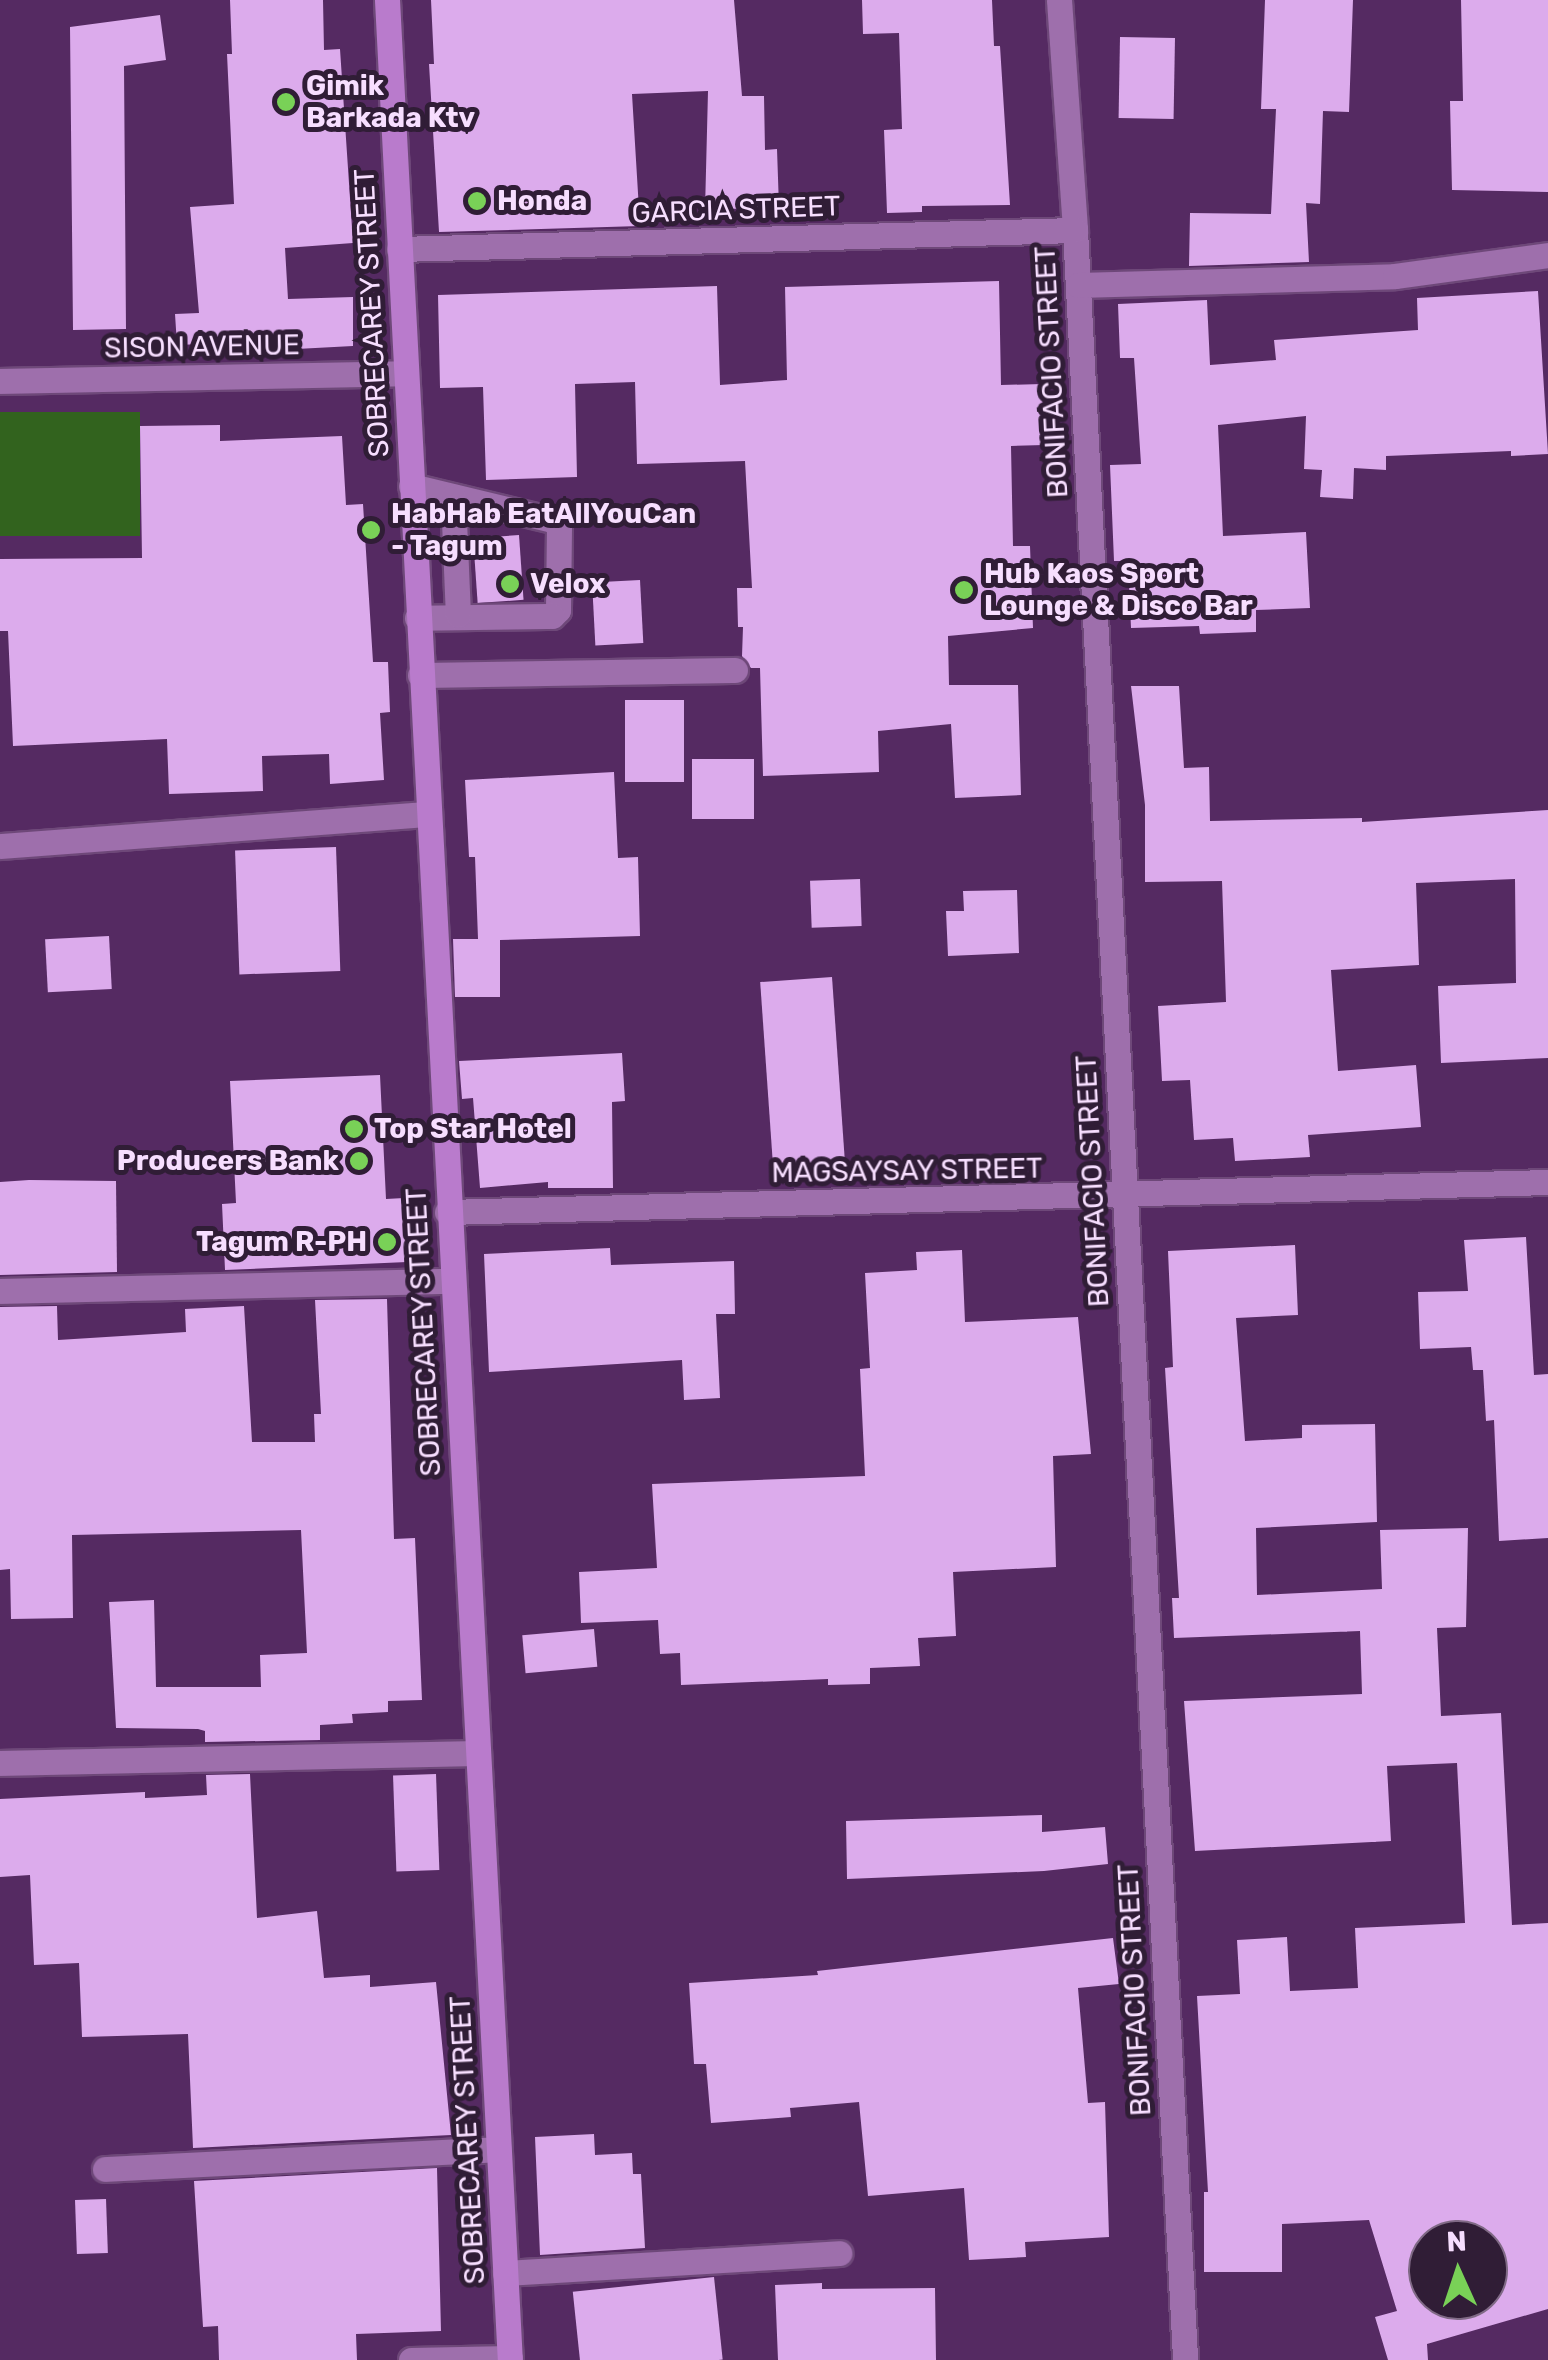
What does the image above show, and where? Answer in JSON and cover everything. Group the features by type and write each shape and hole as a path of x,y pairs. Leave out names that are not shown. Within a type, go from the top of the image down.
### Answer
{"main road":[{"name":"SOBRECAREY STREET","path":"387,0 450,1282 510,2359"}],"street":[{"name":"BONIFACIO STREET","path":"1060,0 1185,2360"},
{"name":"GARCIA STREET","path":"399,249 1075,230"},
{"path":"1078,285 1396,276 1548,254"},
{"name":"SISON AVENUE","path":"0,380 405,373"},
{"path":"411,486 553,520 559,528 556,614 417,618"},
{"path":"453,497 458,615"},
{"path":"420,675 734,670"},
{"path":"0,846 427,814"},
{"name":"MAGSAYSAY STREET","path":"447,1212 1548,1182"},
{"path":"0,1291 450,1282"},
{"path":"0,1763 477,1753"},
{"path":"105,2169 498,2149"},
{"path":"505,2272 839,2253"},
{"path":"411,2360 510,2359"}],"green space":[{"path":"0,412 140,412 140,536 0,536"}],"building":[{"path":"230,0 323,0 324,50 340,49 353,243 285,248 288,299 353,297 353,346 202,354 202,344 177,345 175,314 199,313 190,207 234,204 227,54 232,54"},
{"path":"431,0 734,0 742,96 764,96 765,150 777,149 779,207 705,210 708,91 632,94 640,226 439,232 429,64 434,64"},
{"path":"862,0 992,0 994,46 1000,46 1010,205 922,206 922,212 887,213 884,130 902,129 899,33 863,34"},
{"path":"1265,0 1353,0 1349,112 1323,111 1320,204 1306,203 1309,262 1189,266 1190,213 1271,214 1276,109 1261,109"},
{"path":"1461,0 1548,0 1548,192 1452,190 1450,101 1463,101"},
{"path":"160,15 166,60 124,66 126,329 73,330 70,27"},
{"path":"1120,37 1175,38 1174,119 1119,118"},
{"path":"999,281 1001,385 1042,384 1044,445 1011,446 1013,546 1030,546 1033,628 948,636 949,685 1018,685 1021,795 955,798 951,724 878,731 879,772 763,776 760,668 751,668 742,656 743,627 738,627 737,588 752,588 745,461 637,464 635,382 575,384 577,477 486,480 483,387 440,388 438,295 717,286 720,385 787,380 785,287"},
{"path":"1538,291 1548,454 1511,456 1511,451 1386,456 1386,470 1354,468 1353,499 1320,497 1322,470 1304,469 1306,416 1218,425 1223,536 1306,532 1310,608 1256,610 1256,632 1200,634 1199,626 1131,628 1128,561 1114,561 1110,465 1141,464 1134,358 1120,358 1118,304 1207,300 1210,365 1276,360 1274,340 1418,330 1417,298"},
{"path":"220,425 220,441 342,436 346,505 363,504 373,662 388,662 390,712 380,713 384,780 330,784 329,754 262,756 263,791 169,794 167,739 13,746 8,631 0,631 0,559 142,558 140,426"},
{"path":"519,535 524,600 478,603 473,538"},
{"path":"640,580 643,643 595,645 592,583"},
{"path":"1131,686 1179,686 1184,768 1209,767 1210,821 1362,818 1362,822 1548,810 1548,1058 1441,1063 1438,986 1516,983 1515,879 1416,883 1419,965 1331,970 1338,1071 1416,1065 1421,1127 1308,1135 1310,1157 1235,1161 1233,1138 1194,1140 1190,1080 1162,1081 1158,1006 1226,1002 1222,881 1145,882 1145,805"},
{"path":"625,700 684,700 684,782 625,782"},
{"path":"692,759 754,759 754,819 692,819"},
{"path":"614,772 618,858 638,857 640,936 500,940 500,997 455,997 453,939 478,939 475,857 469,857 465,780"},
{"path":"336,847 340,971 239,974 235,851"},
{"path":"860,879 862,926 812,928 810,881"},
{"path":"1017,890 1019,953 948,956 946,911 964,911 963,891"},
{"path":"109,936 112,989 48,992 45,939"},
{"path":"832,977 845,1165 773,1170 760,982"},
{"path":"622,1053 625,1101 612,1102 613,1188 548,1188 548,1182 480,1188 473,1098 462,1099 459,1061"},
{"path":"380,1075 386,1199 404,1198 407,1262 225,1270 222,1204 236,1203 230,1081"},
{"path":"116,1181 117,1272 0,1275 0,1182"},
{"path":"1526,1237 1534,1375 1548,1374 1548,1538 1499,1541 1494,1420 1486,1421 1483,1370 1473,1370 1471,1347 1420,1349 1418,1292 1468,1291 1464,1240"},
{"path":"1295,1245 1298,1315 1236,1318 1245,1441 1302,1438 1302,1425 1375,1424 1377,1522 1256,1528 1257,1595 1382,1589 1380,1530 1468,1528 1466,1627 1437,1628 1441,1716 1501,1713 1512,1925 1548,1923 1548,2309 1427,2344 1428,2360 1388,2360 1375,2317 1397,2311 1369,2220 1282,2224 1282,2272 1204,2272 1204,2192 1208,2192 1197,1996 1240,1994 1237,1940 1287,1937 1290,1991 1358,1988 1355,1928 1465,1923 1457,1763 1387,1766 1391,1841 1195,1851 1184,1701 1362,1694 1360,1631 1174,1638 1172,1598 1179,1598 1165,1368 1173,1367 1168,1251"},
{"path":"610,1248 611,1265 734,1261 735,1314 716,1314 720,1398 684,1400 682,1360 489,1372 484,1254"},
{"path":"962,1250 965,1322 1078,1317 1091,1454 1053,1456 1056,1567 953,1572 956,1636 918,1638 920,1666 870,1668 870,1684 828,1685 828,1679 681,1685 680,1653 660,1654 658,1620 581,1623 579,1572 657,1568 652,1484 865,1476 860,1369 870,1368 865,1273 917,1270 916,1252"},
{"path":"387,1299 394,1539 415,1538 422,1700 388,1701 388,1712 352,1714 353,1723 320,1725 320,1740 205,1742 205,1731 198,1729 116,1728 109,1602 154,1600 156,1687 261,1687 260,1655 307,1653 301,1530 72,1535 73,1618 11,1619 10,1569 0,1570 0,1307 57,1306 58,1340 186,1332 185,1309 244,1306 252,1442 315,1442 314,1414 321,1414 315,1300"},
{"path":"594,1629 597,1667 526,1673 522,1635"},
{"path":"250,1774 257,1918 317,1911 324,1978 370,1975 370,1987 436,1982 451,2135 193,2148 188,2034 82,2037 79,1963 34,1965 30,1875 0,1877 0,1799 145,1792 145,1798 207,1795 206,1775"},
{"path":"436,1774 439,1870 396,1871 393,1776"},
{"path":"1042,1815 1042,1832 1105,1827 1108,1864 1044,1871 847,1879 846,1821"},
{"path":"1113,1938 1119,1984 1078,1988 1088,2103 1105,2102 1109,2237 1025,2242 1026,2257 969,2260 964,2188 868,2196 859,2102 790,2108 791,2117 711,2123 706,2064 694,2064 689,1983 818,1975 817,1971"},
{"path":"594,2134 595,2155 632,2153 633,2174 641,2174 645,2248 540,2255 535,2137"},
{"path":"437,2168 441,2331 356,2334 357,2360 219,2360 218,2326 203,2327 194,2181"},
{"path":"106,2199 108,2253 77,2254 75,2200"},
{"path":"714,2277 723,2360 580,2360 573,2292"},
{"path":"822,2283 822,2289 935,2288 936,2360 778,2360 775,2285"}],"place":[{"name":"Gimik Barkada Ktv","path":"286,102"},
{"name":"Honda","path":"477,201"},
{"name":"HabHab EatAllYouCan - Tagum","path":"371,530"},
{"name":"Velox","path":"510,584"},
{"name":"Hub Kaos Sport Lounge & Disco Bar","path":"964,590"},
{"name":"Top Star Hotel","path":"354,1129"},
{"name":"Producers Bank","path":"359,1161"},
{"name":"Tagum R-PH","path":"387,1242"}]}
